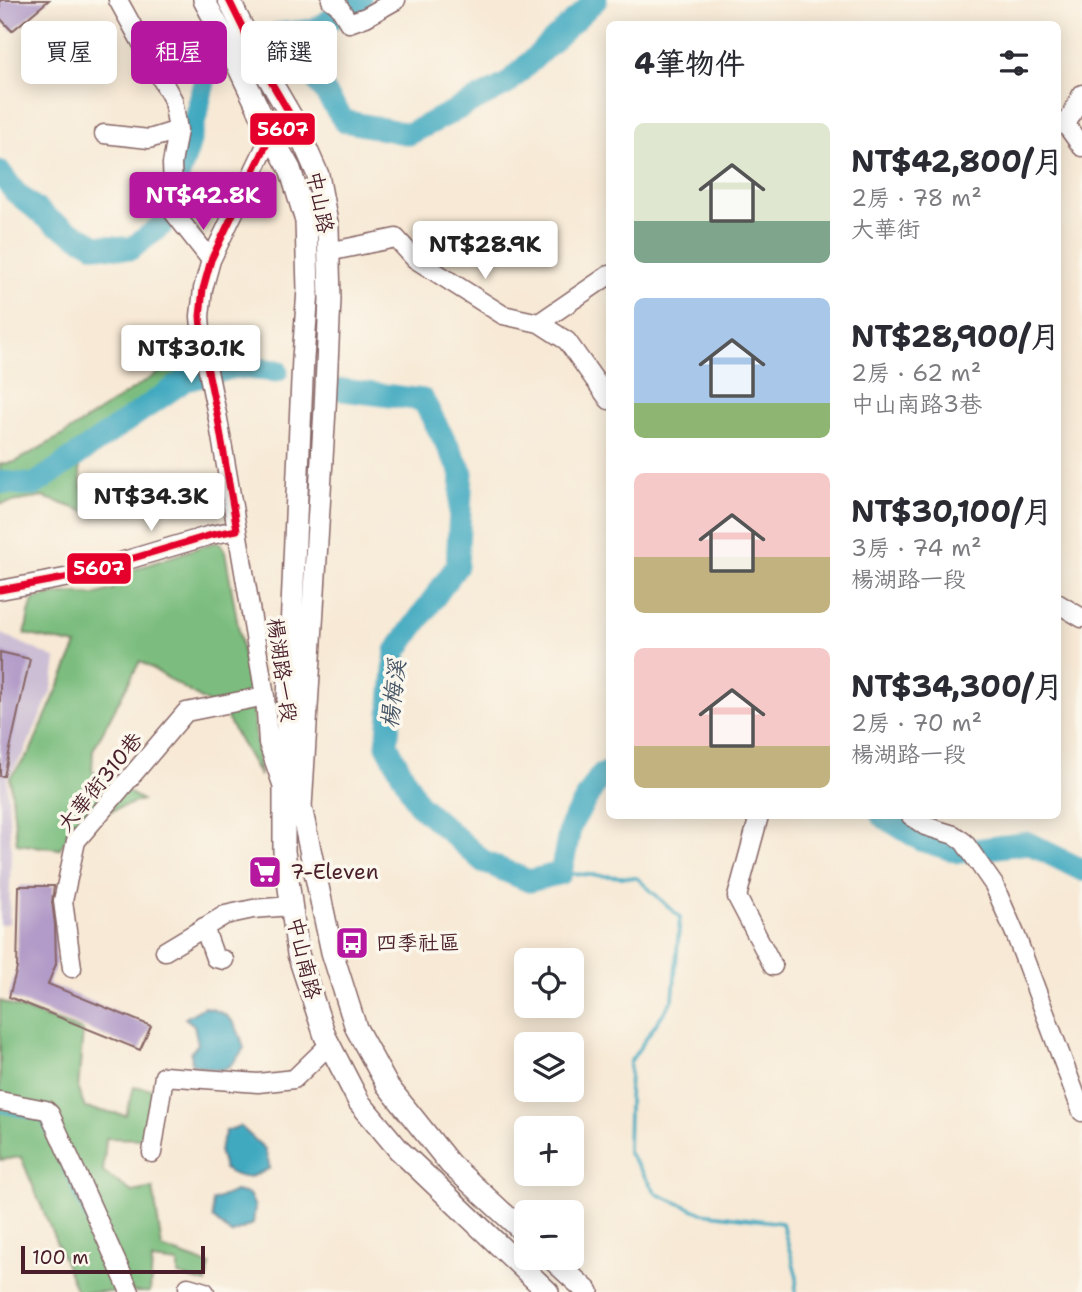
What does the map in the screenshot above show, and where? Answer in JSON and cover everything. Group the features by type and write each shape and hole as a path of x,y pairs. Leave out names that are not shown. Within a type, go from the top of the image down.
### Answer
{"main road":[{"name":"中山路","path":"204,0 290,169 306,220 308,290 301,412"},
{"name":"中山路","path":"229,0 260,63 295,122 318,175 328,228 330,299 325,409"},
{"name":"中山南路","path":"325,409 302,807 332,952 356,1028 387,1085 450,1164 514,1223"},
{"name":"中山南路","path":"301,412 284,789 284,851 298,954 325,1036 359,1102 399,1150 548,1292"},
{"path":"564,1270 587,1292"}],"street":[{"path":"117,0 173,100 178,130 172,164 174,213 211,260"},
{"path":"339,7 349,23 396,0"},
{"path":"1082,94 1062,120 1082,147"},
{"path":"271,135 295,122"},
{"path":"104,134 149,139 178,130"},
{"name":"楊湖路一段","path":"271,135 211,260 202,289 200,316 202,342 219,419 265,696 268,743 284,789 302,807"},
{"path":"328,253 396,238 415,259 503,315 539,323 567,341 606,396"},
{"path":"539,323 606,277"},
{"path":"0,590 70,577 211,535 237,530"},
{"path":"1061,605 1082,618"},
{"name":"大華街310巷","path":"72,968 63,901 76,841 186,712 265,696"},
{"path":"758,819 737,897 773,966"},
{"path":"915,819 925,826 954,835 964,842 993,885 1016,936 1082,1112"},
{"path":"165,951 225,915 253,909 291,906"},
{"path":"204,927 215,958 224,960"},
{"path":"152,1153 164,1076 258,1083 294,1079 329,1045"},
{"path":"0,1101 46,1110 50,1114 130,1292"}],"shaded area":[{"path":"0,633 56,659 52,689 24,753 7,778 11,849 9,923 0,925"}],"green space":[{"path":"181,358 185,371 77,446 82,489 101,506 86,512 43,497 0,504 0,464 15,462 63,435"},
{"path":"212,543 220,543 225,551 253,712 260,776 224,713 140,661 93,750 92,771 142,800 80,822 59,849 17,844 10,777 30,752 77,645 25,634 33,600 73,593 94,595 114,589 115,576"},
{"path":"0,1001 83,1031 78,1090 85,1108 126,1115 134,1087 154,1089 146,1139 106,1138 103,1172 132,1192 153,1188 162,1248 210,1265 206,1283 178,1275 178,1263 152,1260 150,1292 77,1292 21,1157 0,1160"}],"water":[{"path":"204,1007 226,1016 238,1032 244,1048 228,1067 217,1069 192,1064 191,1052 198,1044 194,1025 185,1018"},
{"path":"240,1126 265,1149 270,1168 247,1177 224,1169 219,1150 226,1131"},
{"path":"235,1191 249,1194 255,1207 253,1224 231,1234 213,1218 212,1201"}],"building":[{"path":"0,0 49,0 12,31 0,18"},
{"path":"0,652 30,659 4,776 0,776"},
{"path":"19,886 54,886 52,902 56,964 48,984 151,1026 140,1050 9,997 17,968"}],"waterway":[{"path":"328,21 360,0"},
{"path":"320,84 344,121 409,134 507,84 596,0"},
{"path":"0,172 15,192 52,222 95,245 131,249 162,225 188,148 204,84"},
{"name":"楊梅溪","path":"0,482 34,485 184,381 235,367 277,371"},
{"name":"楊梅溪","path":"343,390 423,400 462,473 457,566 396,651 387,745 418,804 484,862 529,881 561,873 571,824 600,776 606,773"},
{"name":"楊梅溪","path":"887,819 921,840 959,852 1028,843 1082,870"},
{"path":"561,873 637,878 680,917 673,999 630,1062 628,1152 657,1194 702,1213 782,1223 797,1277 795,1292"},
{"path":"0,1111 42,1120 119,1292"}],"transit line":[{"name":"5607","path":"0,590 70,577 211,535 237,530 202,342 200,316 203,289 211,260 271,135 295,123 260,63 229,0"}],"place":[{"name":"7-Eleven","path":"265,872"},
{"name":"四季社區","path":"352,943"}]}
